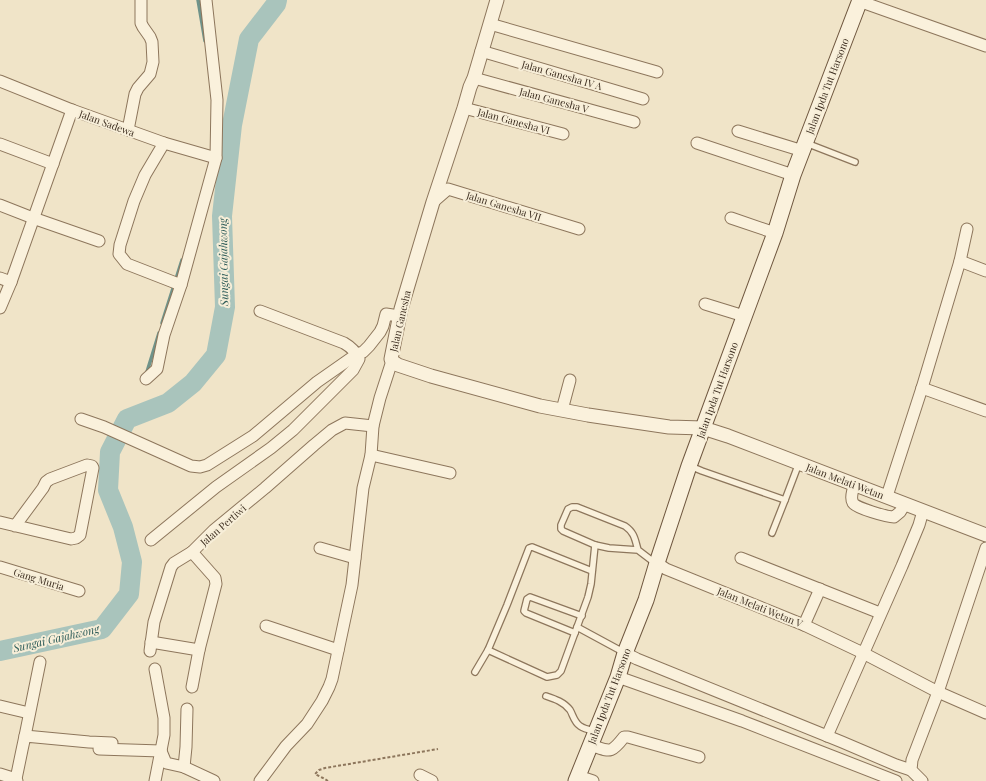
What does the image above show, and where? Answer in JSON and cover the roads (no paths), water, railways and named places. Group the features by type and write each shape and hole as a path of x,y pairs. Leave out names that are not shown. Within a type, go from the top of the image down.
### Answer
{"main road":[{"name":"Jalan Ipda Tut Harsono","path":"577,778 618,677 625,653 646,600 689,466 774,233 793,175 859,1"}],"street":[{"path":"128,130 135,94 150,74 154,62 152,42 141,23 141,0"},
{"path":"146,378 157,369 164,335 213,157 217,100 206,0"},
{"name":"Jalan Ganesha","path":"497,0 474,78 433,202 399,316 391,359 398,365 438,378 540,406 669,427 703,428"},
{"path":"859,1 986,46"},
{"path":"490,24 657,72"},
{"name":"Jalan Ganesha IV A","path":"481,51 644,99"},
{"name":"Jalan Ganesha V","path":"474,78 634,122"},
{"name":"Jalan Sadewa","path":"0,81 72,110 164,143 213,157"},
{"name":"Jalan Ganesha VI","path":"464,108 563,134"},
{"path":"0,308 11,282 72,110"},
{"path":"738,131 804,147"},
{"path":"164,143 145,175 134,201 120,245 119,254 127,264 178,284"},
{"path":"697,143 793,175"},
{"path":"0,144 53,164"},
{"name":"Jalan Ganesha VII","path":"433,202 448,189 579,229"},
{"path":"0,205 99,241"},
{"path":"731,218 774,233"},
{"path":"887,496 922,388 960,261 967,229"},
{"path":"960,261 986,271"},
{"path":"0,278 11,282"},
{"path":"705,304 744,316"},
{"path":"151,540 216,486 271,448 293,430 353,370 359,359 357,354 350,346 344,343 260,311"},
{"path":"81,419 104,427 191,466 200,467 207,465 253,436 317,382 357,354 363,352 380,332 386,314 399,316"},
{"path":"260,781 286,746 307,724 322,701 332,679 352,585 363,488 371,455 373,426 392,361"},
{"path":"562,410 570,380"},
{"path":"922,388 986,411"},
{"name":"Jalan Pertiwi","path":"192,687 199,650 216,584 215,578 192,552 214,530 332,430 345,423 373,426"},
{"name":"Jalan Melati Wetan","path":"703,428 887,496 986,535"},
{"path":"371,455 450,473"},
{"path":"0,522 16,526 71,539 78,537 80,535 93,468 92,466 87,464 46,482 16,526"},
{"path":"855,484 852,502 860,508 888,517 894,517 897,516 905,504"},
{"path":"827,736 919,525 923,511"},
{"path":"320,548 356,558"},
{"path":"911,770 912,760 938,692 986,548"},
{"path":"192,552 170,567 154,622 150,646 199,650"},
{"path":"741,558 880,613"},
{"name":"Jalan Melati Wetan V","path":"657,563 666,569 804,625 863,653 938,692 986,713"},
{"name":"Gang Muria","path":"0,567 79,591"},
{"path":"804,625 820,589"},
{"path":"266,626 338,650"},
{"path":"625,653 896,766 911,770 922,781"},
{"path":"0,774 17,780 40,662"},
{"path":"155,669 164,724 164,743 155,781"},
{"path":"618,677 742,721 896,781"},
{"path":"0,706 29,713"},
{"path":"184,767 187,709"},
{"path":"25,736 89,742 112,742"},
{"path":"593,738 606,750 616,748 624,737 628,737 699,757"},
{"path":"73,747 161,751"},
{"path":"161,751 166,763 184,767 214,781"},
{"path":"420,775 432,781"},
{"path":"577,778 593,781"}],"lane":[{"path":"804,147 855,162"},
{"path":"772,533 799,463"},
{"path":"689,466 785,500"},
{"path":"638,550 633,534 625,526 577,507 568,509 561,525 561,529 563,531 594,545 617,550 638,550 657,563"},
{"path":"488,650 547,677 552,677 561,671 590,591 594,545"},
{"path":"475,672 488,650 530,547 592,571"},
{"path":"582,616 530,597 527,598 524,611 576,630 625,653"},
{"path":"546,696 563,703 570,710 573,718 593,738"}],"waterway":[{"path":"198,0 205,41"},
{"name":"Sungai Gajahwong","path":"0,651 102,629 129,594 132,562 123,527 108,490 110,452 127,419 168,403 193,383 216,355 225,307 222,216 232,125 249,39 276,4 277,0"},
{"path":"162,323 182,260"},
{"path":"146,375 159,333"}]}
